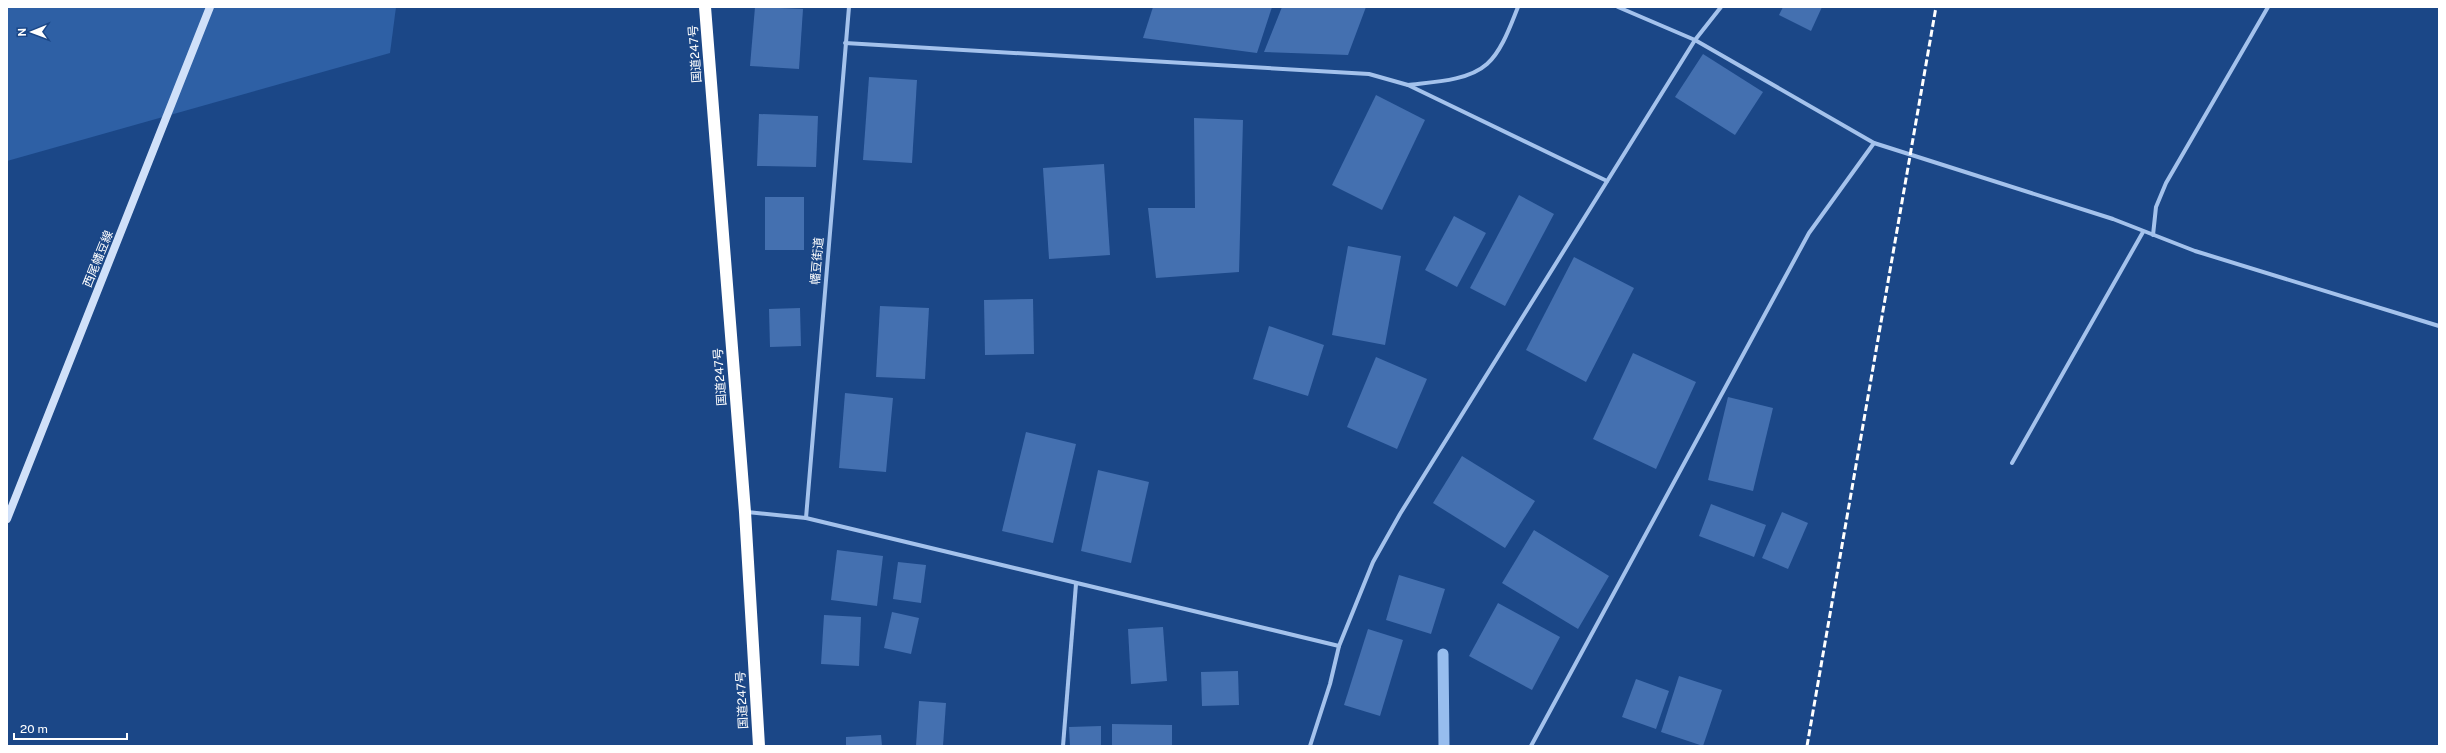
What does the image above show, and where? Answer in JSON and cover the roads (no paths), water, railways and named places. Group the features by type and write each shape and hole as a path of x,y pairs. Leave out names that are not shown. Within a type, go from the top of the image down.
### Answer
{"highway":[{"name":"国道247号","path":"705,7 745,512 759,746"}],"main road":[{"name":"西尾幡豆線","path":"7,519 210,7"}],"street":[{"name":"幡豆街道","path":"806,518 849,7"},
{"path":"1408,85 1458,79 1487,64 1508,34 1518,7"},
{"path":"1618,7 1695,40 1874,142 2113,219 2143,232 2195,251 2439,326"},
{"path":"1310,746 1330,684 1339,646 1373,562 1384,541 1695,40 1721,7"},
{"path":"2153,235 2156,207 2166,183 2268,7"},
{"path":"845,43 1369,74 1408,85 1607,181"},
{"path":"1531,746 1808,233 1874,142"},
{"path":"2012,463 2143,232"},
{"path":"745,512 806,518 1339,646"},
{"path":"1063,746 1076,584"}],"waterway":[{"path":"1443,654 1444,746"}],"railway":[{"path":"1807,746 1936,7"}]}
